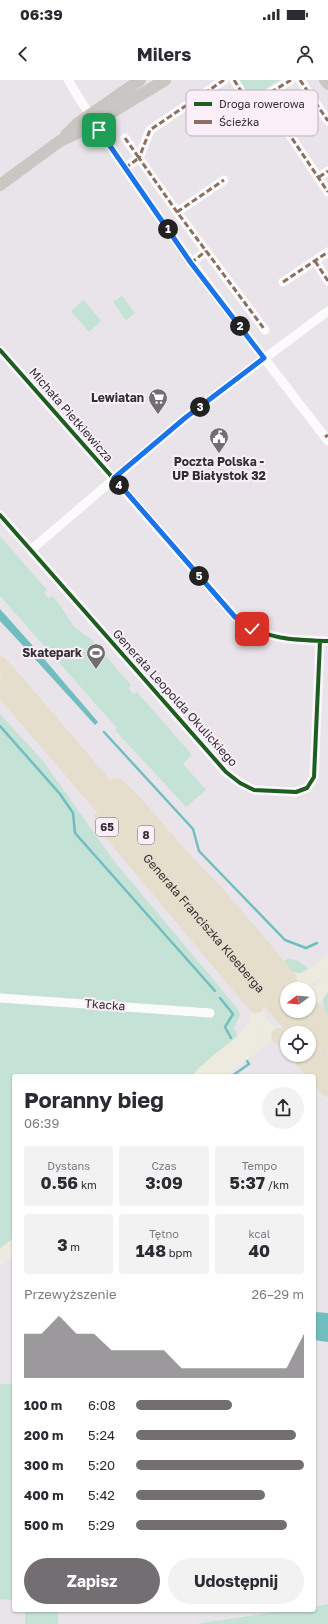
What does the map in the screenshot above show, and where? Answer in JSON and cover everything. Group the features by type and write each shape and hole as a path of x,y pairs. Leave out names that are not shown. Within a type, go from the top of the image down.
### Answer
{"highway":[{"name":"Generała Franciszka Kleeberga","path":"0,664 62,737 225,937 293,1026"},
{"name":"Generała Franciszka Kleeberga","path":"0,687 64,761 225,937 280,991"},
{"path":"62,737 86,756 138,807 182,858 217,894 294,982"},
{"name":"65","path":"64,761 115,839 158,888 257,1011"},
{"path":"316,1010 328,1027"},
{"path":"315,1018 328,1046"},
{"path":"316,1054 328,1068"},
{"path":"305,1062 315,1074"},
{"path":"316,1075 328,1089"}],"main road":[{"path":"311,982 317,972 328,963"},
{"path":"203,1074 246,1036 257,1011 258,996 264,988 271,982 280,979 285,982"},
{"path":"316,988 328,981"},
{"name":"65","path":"257,1011 263,1026 280,1036"},
{"name":"65","path":"218,1074 280,1038"},
{"path":"214,1074 213,1070 216,1061"},
{"path":"0,1258 12,1248"}],"street":[{"path":"68,80 92,119 191,263 327,438"},
{"path":"92,119 140,80"},
{"path":"0,185 60,141 77,124 92,119 165,80"},
{"path":"209,90 224,80"},
{"path":"234,80 240,90"},
{"path":"275,90 291,80"},
{"path":"300,80 307,90"},
{"path":"325,80 328,84"},
{"path":"125,168 139,158 150,130 186,106"},
{"path":"318,106 328,121"},
{"path":"291,136 328,192"},
{"path":"125,138 177,212 265,330"},
{"path":"319,177 328,172"},
{"path":"177,212 224,180"},
{"path":"191,263 206,251"},
{"path":"283,282 328,252"},
{"path":"315,261 328,281"},
{"path":"31,550 185,418 328,312"},
{"name":"Michała Pietkiewicza","path":"0,350 239,621 262,634 275,637 324,641"},
{"name":"Generała Leopolda Okulickiego","path":"0,515 226,772 240,783 254,790 296,792 307,788 314,777 324,641"},
{"name":"Tkacka","path":"0,998 210,1013"}],"green space":[{"path":"238,80 280,80 263,90 245,90"},
{"path":"122,296 135,313 126,320 113,302"},
{"path":"84,300 101,321 89,332 71,311"},
{"path":"0,536 47,590 44,593 49,599 52,596 60,605 74,627 92,640 131,685 128,688 133,694 137,692 192,755 183,764 206,790 186,807 115,730 117,728 0,596"},
{"path":"0,714 43,761 114,861 238,1009 240,1015 234,1028 238,1037 196,1074 12,1074 12,1240 0,1250"},
{"path":"287,959 294,959 300,962 311,971 298,973 292,971 282,963"},
{"path":"328,991 328,1016 324,1010 323,1000"},
{"path":"0,1384 12,1384 12,1600 0,1599"},
{"path":"328,1604 328,1624 195,1624 276,1612 316,1612 316,1607"},
{"path":"25,1612 58,1612 58,1624 25,1624"}],"water":[{"path":"0,609 33,646 28,651 0,621"},
{"path":"39,653 98,722 95,725 34,658"},
{"path":"316,1312 328,1313 328,1342 316,1340"}],"waterway":[{"path":"0,726 60,794 73,813 75,833 215,991"},
{"path":"104,732 193,829 199,851 285,940 306,948 317,943"},
{"path":"220,998 233,1014 225,1027 231,1038"},
{"path":"235,1074 249,1064 247,1061"}],"marked path":[{"path":"209,90 224,80"},
{"path":"234,80 240,90"},
{"path":"275,90 291,80"},
{"path":"300,80 307,90"},
{"path":"186,106 150,130 139,158 177,212 265,330"},
{"path":"318,106 328,121"},
{"path":"290,136 328,192"},
{"path":"125,138 139,158 125,168"},
{"path":"319,177 328,171"},
{"path":"177,212 224,180"},
{"path":"191,263 206,251"},
{"path":"283,282 328,252"},
{"path":"315,261 328,281"}],"cycle path":[{"path":"0,350 239,621 261,632 282,638 328,641"},
{"path":"0,515 226,772 240,783 254,790 296,792 307,788 314,777 320,641"}],"place":[{"name":"Lewiatan","path":"158,415"},
{"name":"Poczta Polska - UP Białystok 32","path":"219,454"},
{"name":"Skatepark","path":"96,670"}],"route":[{"path":"99,130 191,263 264,358 185,418 114,478 235,617 252,629"}]}
